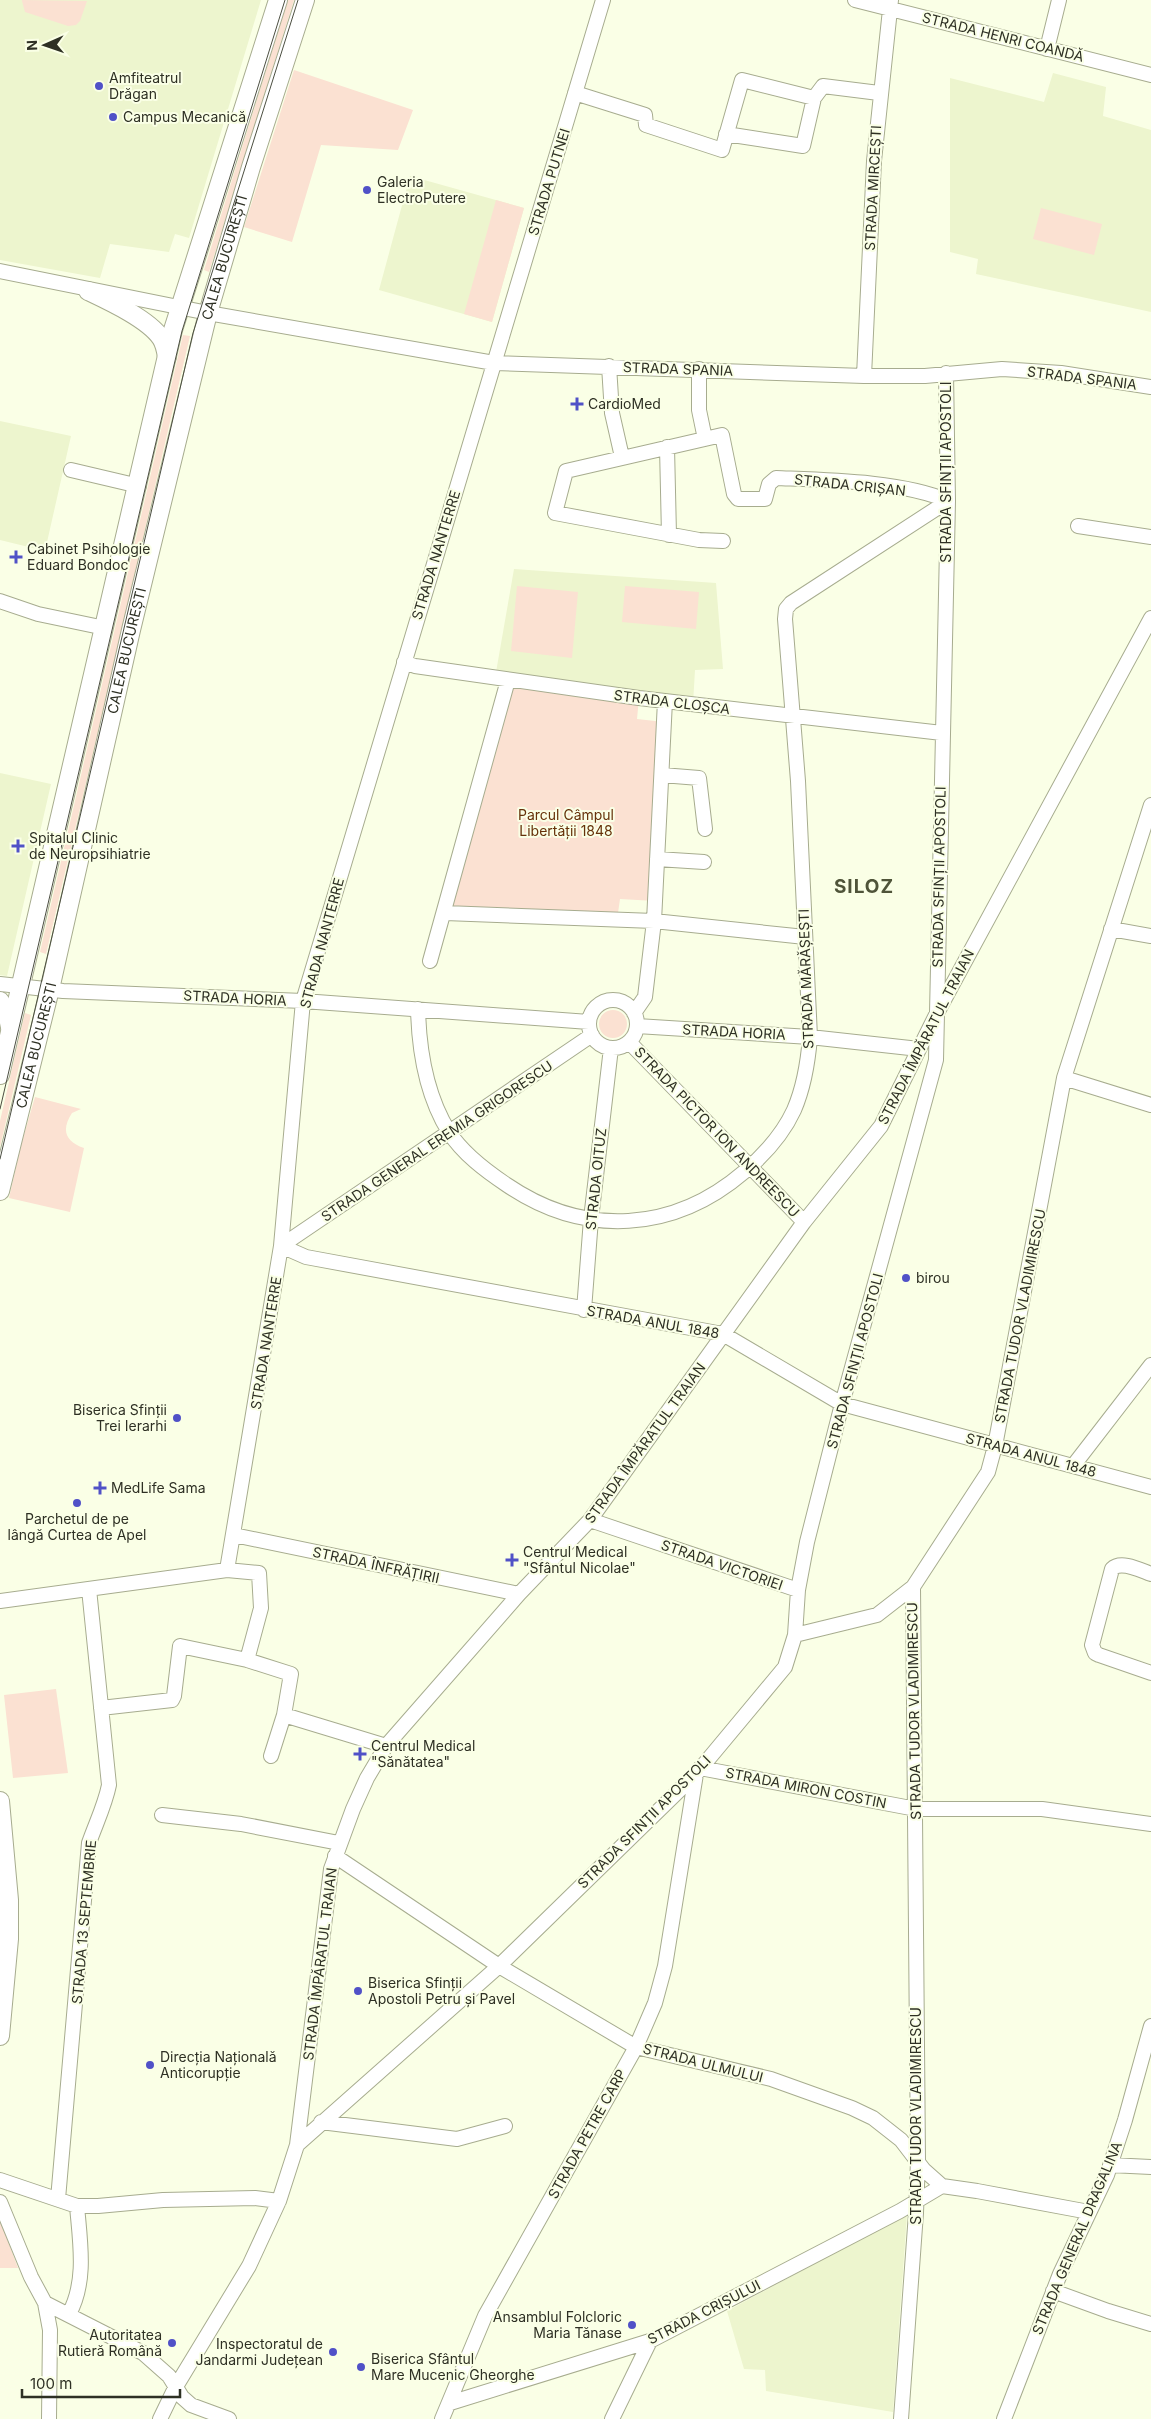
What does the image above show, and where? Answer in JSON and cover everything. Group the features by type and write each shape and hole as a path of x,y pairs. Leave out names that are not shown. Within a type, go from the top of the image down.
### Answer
{"main road":[{"name":"CALEA BUCUREȘTI","path":"0,1075 139,486 179,308 278,0"},
{"name":"CALEA BUCUREȘTI","path":"0,1191 50,989 131,630 208,313 251,167 305,0"},
{"path":"88,290 157,333 163,341 167,357"},
{"path":"0,1001 7,1013 10,1029"},
{"path":"0,1801 7,1869 0,2036"},
{"path":"0,1896 7,1869"}],"street":[{"name":"STRADA PUTNEI","path":"494,363 603,0"},
{"name":"STRADA HENRI COANDĂ","path":"855,0 891,4 1047,49 1151,75"},
{"path":"1047,49 1059,0"},
{"name":"STRADA MIRCEȘTI","path":"864,376 874,161 879,93 891,4"},
{"path":"576,93 645,115 646,125 722,150 742,80 814,98"},
{"path":"726,134 803,146 814,98 823,86 879,93"},
{"name":"STRADA SPANIA","path":"0,272 179,308 494,363 864,376 925,376 1002,369 1061,374 1151,387"},
{"name":"STRADA NANTERRE","path":"227,1570 282,1246 303,1001 494,363"},
{"path":"609,366 612,413 622,457"},
{"path":"698,369 699,410 705,438"},
{"name":"STRADA SFINȚII APOSTOLI","path":"297,2145 499,1966 698,1771 785,1667 795,1635 798,1590 807,1542 842,1404 936,1060 948,501 946,373"},
{"name":"STRADA CRIȘAN","path":"722,540 699,540 555,513 566,471 722,435 734,494 738,499 765,498 769,484 776,478 848,482 915,491 948,501"},
{"path":"668,447 670,535"},
{"path":"71,470 139,486"},
{"name":"STRADA MĂRĂȘEȘTI","path":"418,1009 418,1036 422,1061 438,1111 450,1134 487,1172 533,1201 561,1212 591,1219 634,1221 668,1215 690,1208 750,1167 777,1138 794,1110 807,1068 810,1037 794,717 785,619 786,609 791,603 948,501"},
{"path":"1078,526 1151,537"},
{"path":"0,601 38,614 105,628"},
{"name":"STRADA ÎMPĂRATUL TRAIAN","path":"160,2419 175,2388 233,2295 280,2201 297,2145 328,1887 337,1850 367,1778 386,1746 519,1594 590,1520 804,1222 881,1126 937,1013 1151,618"},
{"name":"STRADA CLOȘCA","path":"404,662 415,666 508,680 942,734"},
{"path":"430,961 445,913 508,680"},
{"path":"636,1019 624,1002 608,1000 596,1008 591,1028 596,1041 610,1048 617,1048 629,1042 645,997 654,921 665,701"},
{"path":"662,775 699,778 706,829"},
{"name":"STRADA TUDOR VLADIMIRESCU","path":"901,2419 917,2201 918,2160 913,1587 988,1472 995,1446 1064,1078 1151,805"},
{"path":"657,859 704,862"},
{"path":"445,913 654,921 805,937"},
{"path":"1111,930 1151,936"},
{"name":"STRADA HORIA","path":"0,984 50,989 303,1001 418,1009 591,1028"},
{"name":"STRADA HORIA","path":"636,1019 919,1049"},
{"name":"STRADA GENERAL EREMIA GRIGORESCU","path":"282,1246 450,1134 591,1028"},
{"name":"STRADA PICTOR ION ANDREESCU","path":"629,1042 804,1222"},
{"name":"STRADA OITUZ","path":"584,1310 591,1219 610,1048"},
{"path":"1064,1078 1151,1105"},
{"name":"STRADA ANUL 1848","path":"282,1246 306,1257 584,1310 723,1334 842,1404 1151,1487"},
{"path":"1073,1466 1151,1364"},
{"name":"STRADA VICTORIEI","path":"590,1520 798,1590"},
{"name":"STRADA ÎNFRĂȚIRII","path":"234,1535 519,1594"},
{"path":"1151,1574 1119,1565 1112,1568 1092,1645 1095,1653 1099,1655 1151,1673"},
{"path":"0,1601 227,1570 259,1573 260,1608 247,1660"},
{"path":"795,1635 876,1616 913,1587"},
{"name":"STRADA 13 SEPTEMBRIE","path":"58,2199 89,1843 106,1799 109,1785 89,1589"},
{"path":"101,1708 172,1700 180,1646 247,1660 291,1674 284,1715 272,1756"},
{"path":"284,1715 386,1746"},
{"name":"STRADA MIRON COSTIN","path":"698,1771 916,1809 1042,1809 1151,1824"},
{"name":"STRADA PETRE CARP","path":"442,2419 485,2316 636,2047 655,2003 665,1966 698,1771"},
{"path":"162,1815 241,1824 337,1850"},
{"name":"STRADA ULMULUI","path":"337,1850 499,1966 636,2047 771,2079 852,2108 873,2118 892,2132 918,2160 924,2170 942,2186"},
{"name":"STRADA GENERAL DRAGALINA","path":"1004,2419 1053,2291 1110,2165 1151,2026"},
{"path":"321,2122 457,2139 506,2126"},
{"path":"1110,2165 1151,2167"},
{"path":"0,2180 77,2206 163,2200 280,2201"},
{"path":"942,2186 996,2194 1089,2212"},
{"name":"STRADA CRIȘULUI","path":"450,2403 650,2341 917,2201 942,2186"},
{"path":"0,2202 31,2277 45,2303 50,2330 49,2419"},
{"path":"70,2314 76,2302 80,2286 80,2245 77,2206"},
{"path":"1053,2291 1151,2324"},
{"path":"45,2303 70,2314 143,2353 169,2376 182,2398 191,2405 229,2419"},
{"path":"612,2419 650,2341"}],"shaded area":[{"name":"Campus Mecanică","path":"0,0 261,0 189,238 175,234 169,252 110,244 100,278 0,260"},
{"path":"1053,73 1106,87 1103,116 1151,130 1151,312 976,274 978,259 950,252 950,78 1044,102"},
{"path":"410,176 524,208 492,322 379,290"},
{"path":"0,421 71,436 45,551 0,540"},
{"path":"514,569 716,583 723,669 695,670 693,704 495,678"},
{"name":"Spitalul Clinic de Neuropsihiatrie","path":"0,773 51,784 7,976 0,975"},
{"path":"907,2214 893,2412 766,2391 765,2370 744,2369 727,2311"}],"green space":[{"path":"22,0 87,1 80,21 76,25 68,26 25,12"},
{"path":"288,0 294,0 209,272 204,270"},
{"path":"294,70 413,110 398,150 321,145 292,242 244,227"},
{"path":"496,200 524,208 492,322 464,314"},
{"path":"1041,208 1102,224 1094,255 1033,239"},
{"path":"183,335 190,336 46,954 40,952"},
{"path":"517,586 578,592 572,658 511,651"},
{"path":"625,586 699,592 696,629 622,622"},
{"name":"Parcul Câmpul Libertății 1848","path":"508,680 639,698 637,719 664,722 655,901 620,899 617,920 445,913"},
{"path":"613,1010 623,1014 627,1024 623,1034 613,1038 603,1034 599,1024 603,1014"},
{"path":"25,1013 31,1015 0,1147 0,1121"},
{"path":"35,1097 81,1109 72,1113 66,1130 73,1142 84,1148 70,1212 9,1198 21,1145"},
{"path":"56,1689 68,1773 13,1778 4,1695"},
{"path":"0,2220 18,2268 0,2268"}],"tram line":[{"path":"0,1109 182,331 285,0"},
{"path":"0,1159 193,333 298,0"}],"place":[{"name":"Amfiteatrul Drăgan","path":"99,86"},
{"name":"Campus Mecanică","path":"113,117"},
{"name":"Galeria ElectroPutere","path":"367,190"},
{"name":"CardioMed","path":"577,404"},
{"name":"Cabinet Psihologie Eduard Bondoc","path":"16,557"},
{"name":"Spitalul Clinic de Neuropsihiatrie","path":"18,846"},
{"name":"birou","path":"906,1278"},
{"name":"Biserica Sfinții Trei Ierarhi","path":"177,1418"},
{"name":"MedLife Sama","path":"100,1488"},
{"name":"Parchetul de pe lângă Curtea de Apel","path":"77,1503"},
{"name":"Centrul Medical \"Sfântul Nicolae\"","path":"512,1560"},
{"name":"Centrul Medical \"Sănătatea\"","path":"360,1754"},
{"name":"Biserica Sfinții Apostoli Petru și Pavel","path":"358,1991"},
{"name":"Direcția Națională Anticorupție","path":"150,2065"},
{"name":"Ansamblul Folcloric Maria Tănase","path":"632,2325"},
{"name":"Autoritatea Rutieră Română","path":"172,2343"},
{"name":"Inspectoratul de Jandarmi Județean","path":"333,2352"},
{"name":"Biserica Sfântul Mare Mucenic Gheorghe","path":"361,2367"}],"district":[{"name":"SILOZ","path":"864,886"}]}
